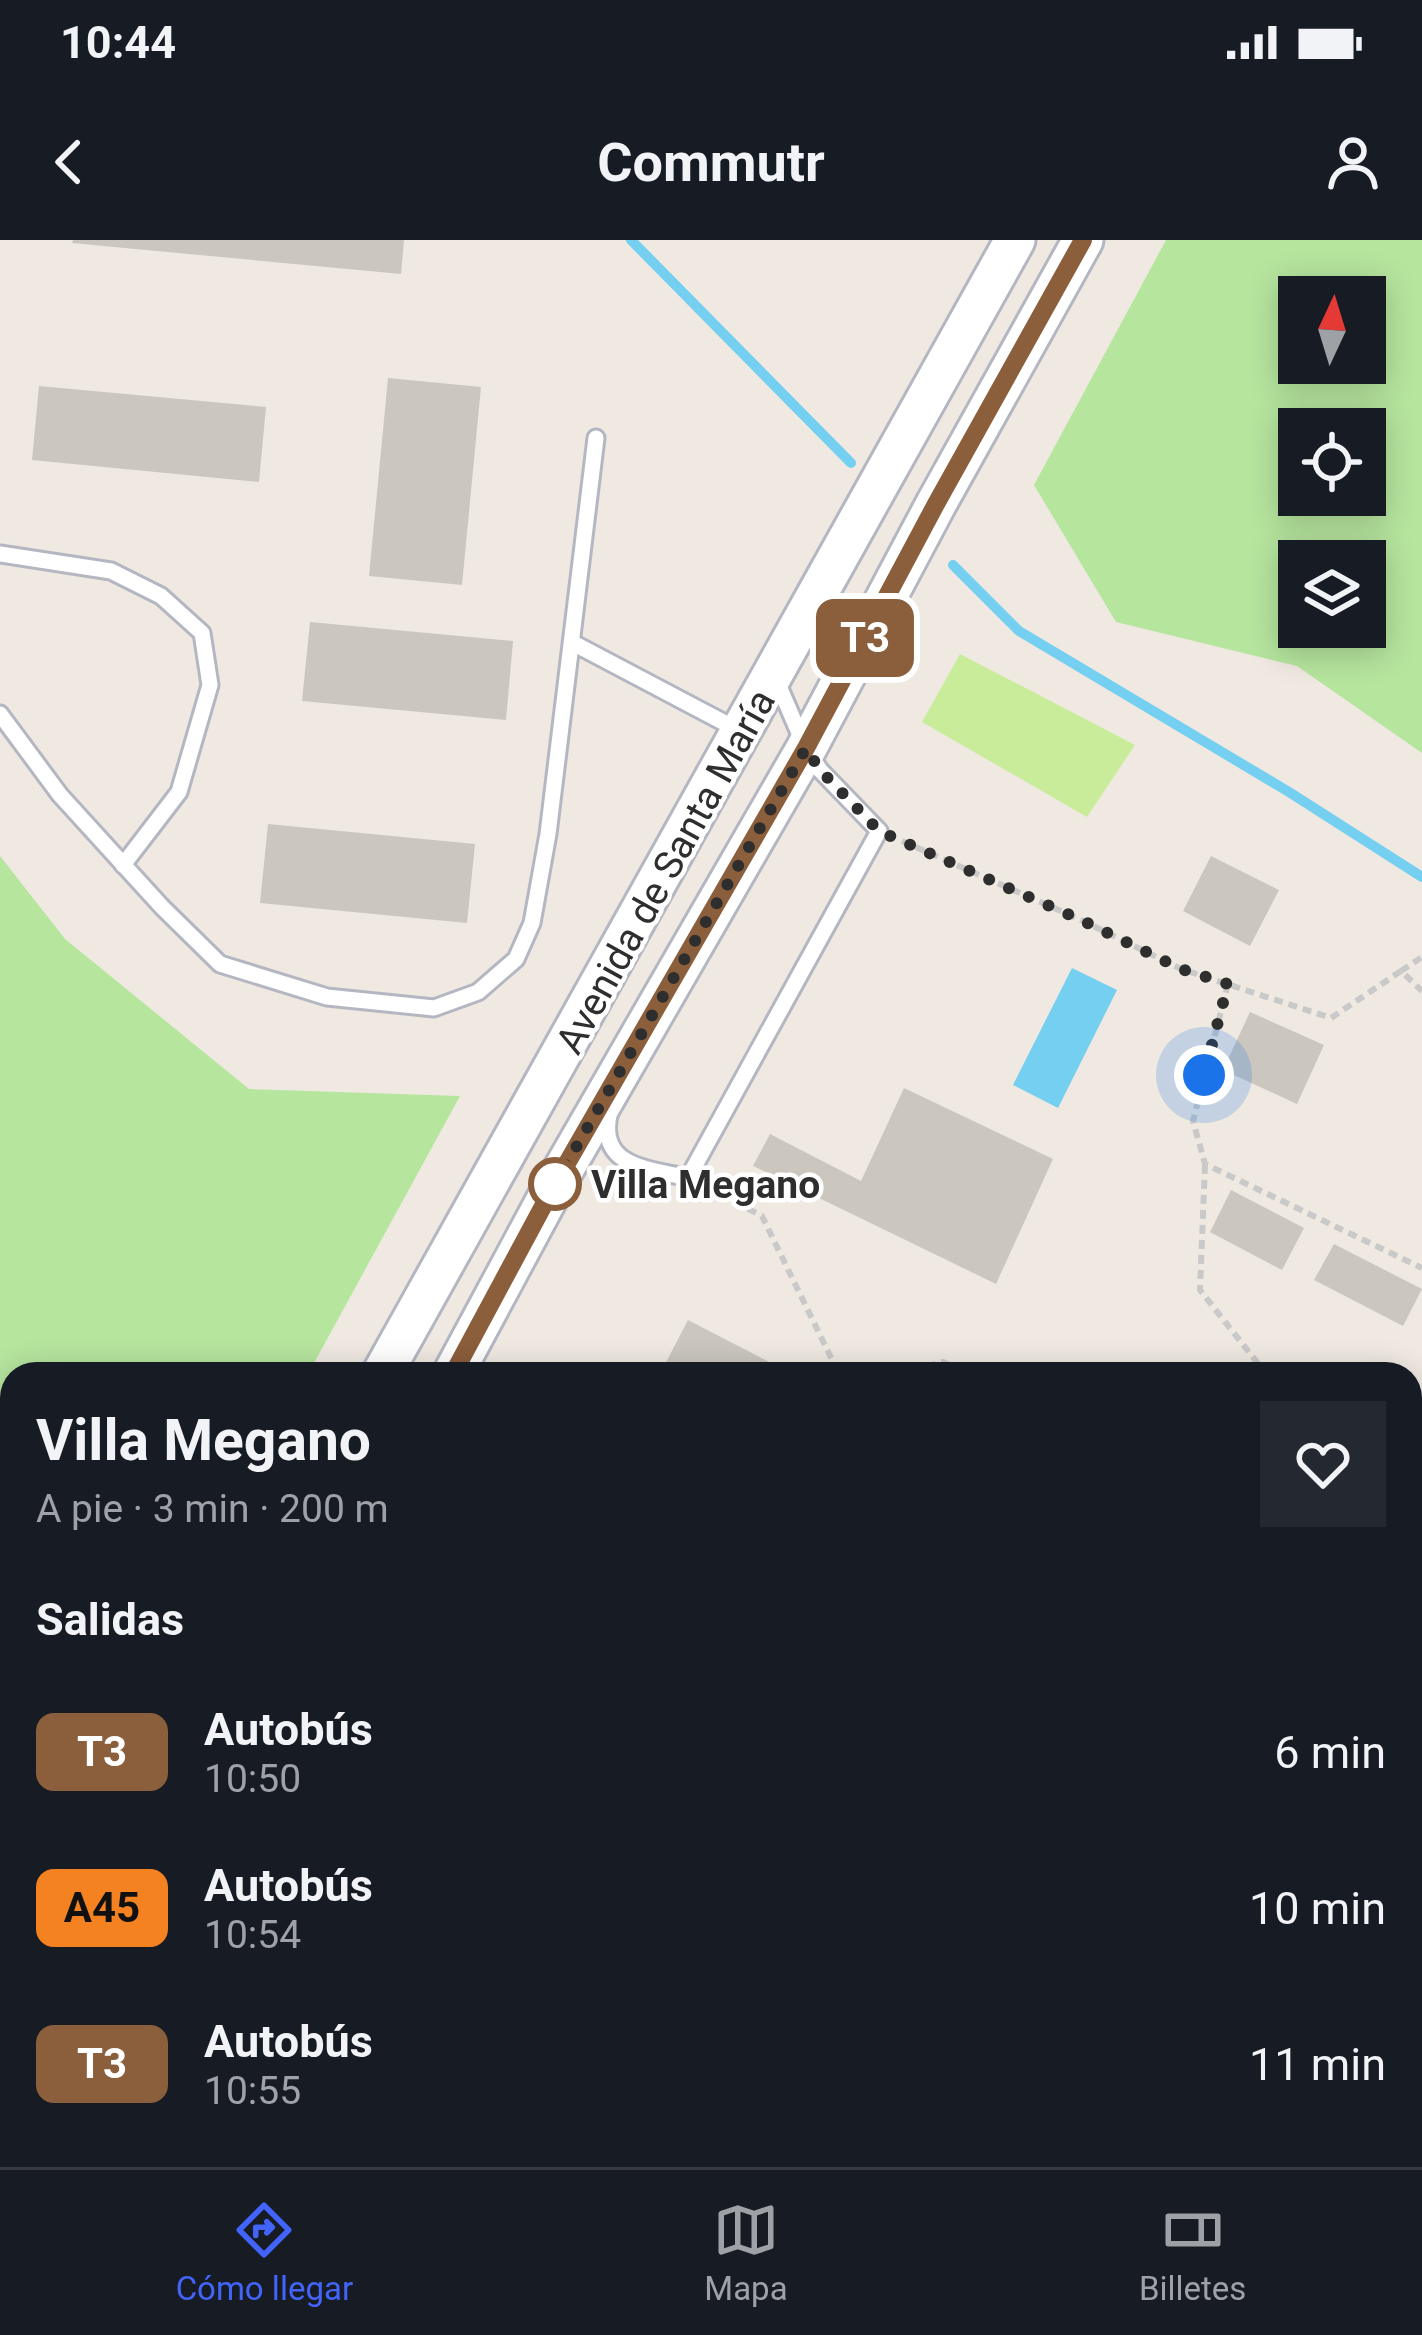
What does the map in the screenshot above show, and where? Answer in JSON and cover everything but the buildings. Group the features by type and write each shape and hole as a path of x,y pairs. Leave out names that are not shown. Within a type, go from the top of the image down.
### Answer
{"street":[{"name":"Avenida de Santa María","path":"459,1362 555,1184 806,748 1083,240"},
{"name":"Avenida de Santa María","path":"389,1362 1009,250"},
{"path":"1009,250 1052,296"}],"lane":[{"path":"0,714 59,795 161,908 220,964 327,997 434,1008 478,992 516,959 532,923 548,834 596,439"},
{"path":"0,554 111,571 161,596 202,633 210,685 178,792 123,865"},
{"path":"573,643 742,732"},
{"path":"618,1077 607,1126 614,1152 630,1164 688,1178 879,831 820,770 774,675"}],"path":[{"path":"879,831 1181,969 1331,1018 1422,957"},
{"path":"1401,970 1422,991"},
{"path":"1228,984 1193,1120 1205,1164 1200,1290 1257,1362"},
{"path":"1205,1164 1422,1268"},
{"path":"688,1178 762,1216 833,1362"}],"green space":[{"path":"1166,240 1422,240 1422,753 1297,666 1116,622 1034,485"},
{"path":"960,654 1135,745 1087,817 922,722"},
{"path":"0,856 65,939 249,1089 460,1096 315,1362 0,1362"}],"water":[{"path":"1072,968 1117,990 1058,1108 1013,1085"}],"waterway":[{"path":"631,240 851,463"},
{"path":"953,565 1019,631 1422,877"}],"bus line":[{"name":"T3","path":"459,1362 555,1184 806,748 1083,240"}],"place":[{"name":"Villa Megano","path":"555,1184"}],"route":[{"path":"555,1184 806,748 820,770 879,831 1181,969 1228,984 1204,1075"}]}
